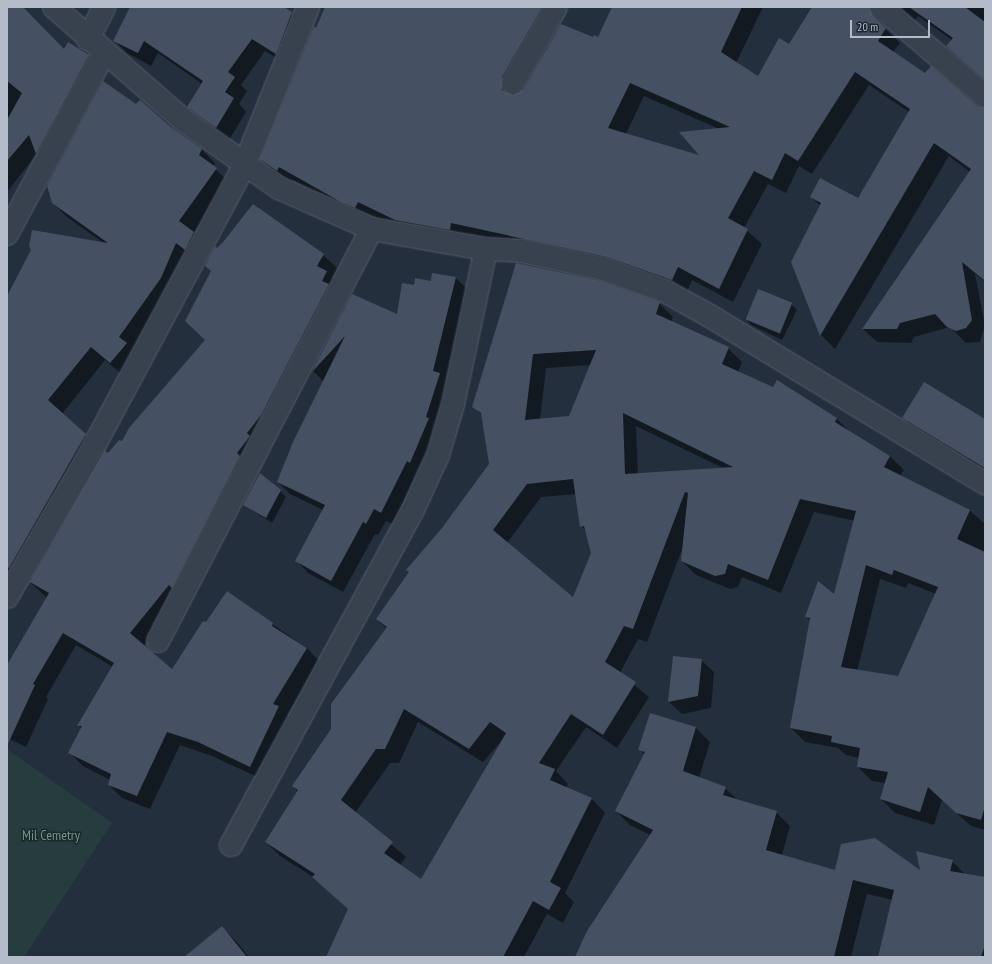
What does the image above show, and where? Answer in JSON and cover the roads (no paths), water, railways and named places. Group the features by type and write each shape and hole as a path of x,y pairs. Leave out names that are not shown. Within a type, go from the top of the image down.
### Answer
{"street":[{"path":"54,7 88,39 183,120 279,188 372,229 486,249 522,251 604,269 665,291 715,319 985,483"},
{"path":"88,39 104,7"},
{"path":"7,597 88,457 245,164 308,7"},
{"path":"513,83 556,7"},
{"path":"881,7 985,96"},
{"path":"7,234 104,53"},
{"path":"158,641 372,229"},
{"path":"230,845 412,512 438,455 453,404 486,249"}],"park label":[{"name":"Mil Cemetry","path":"51,835"}]}
